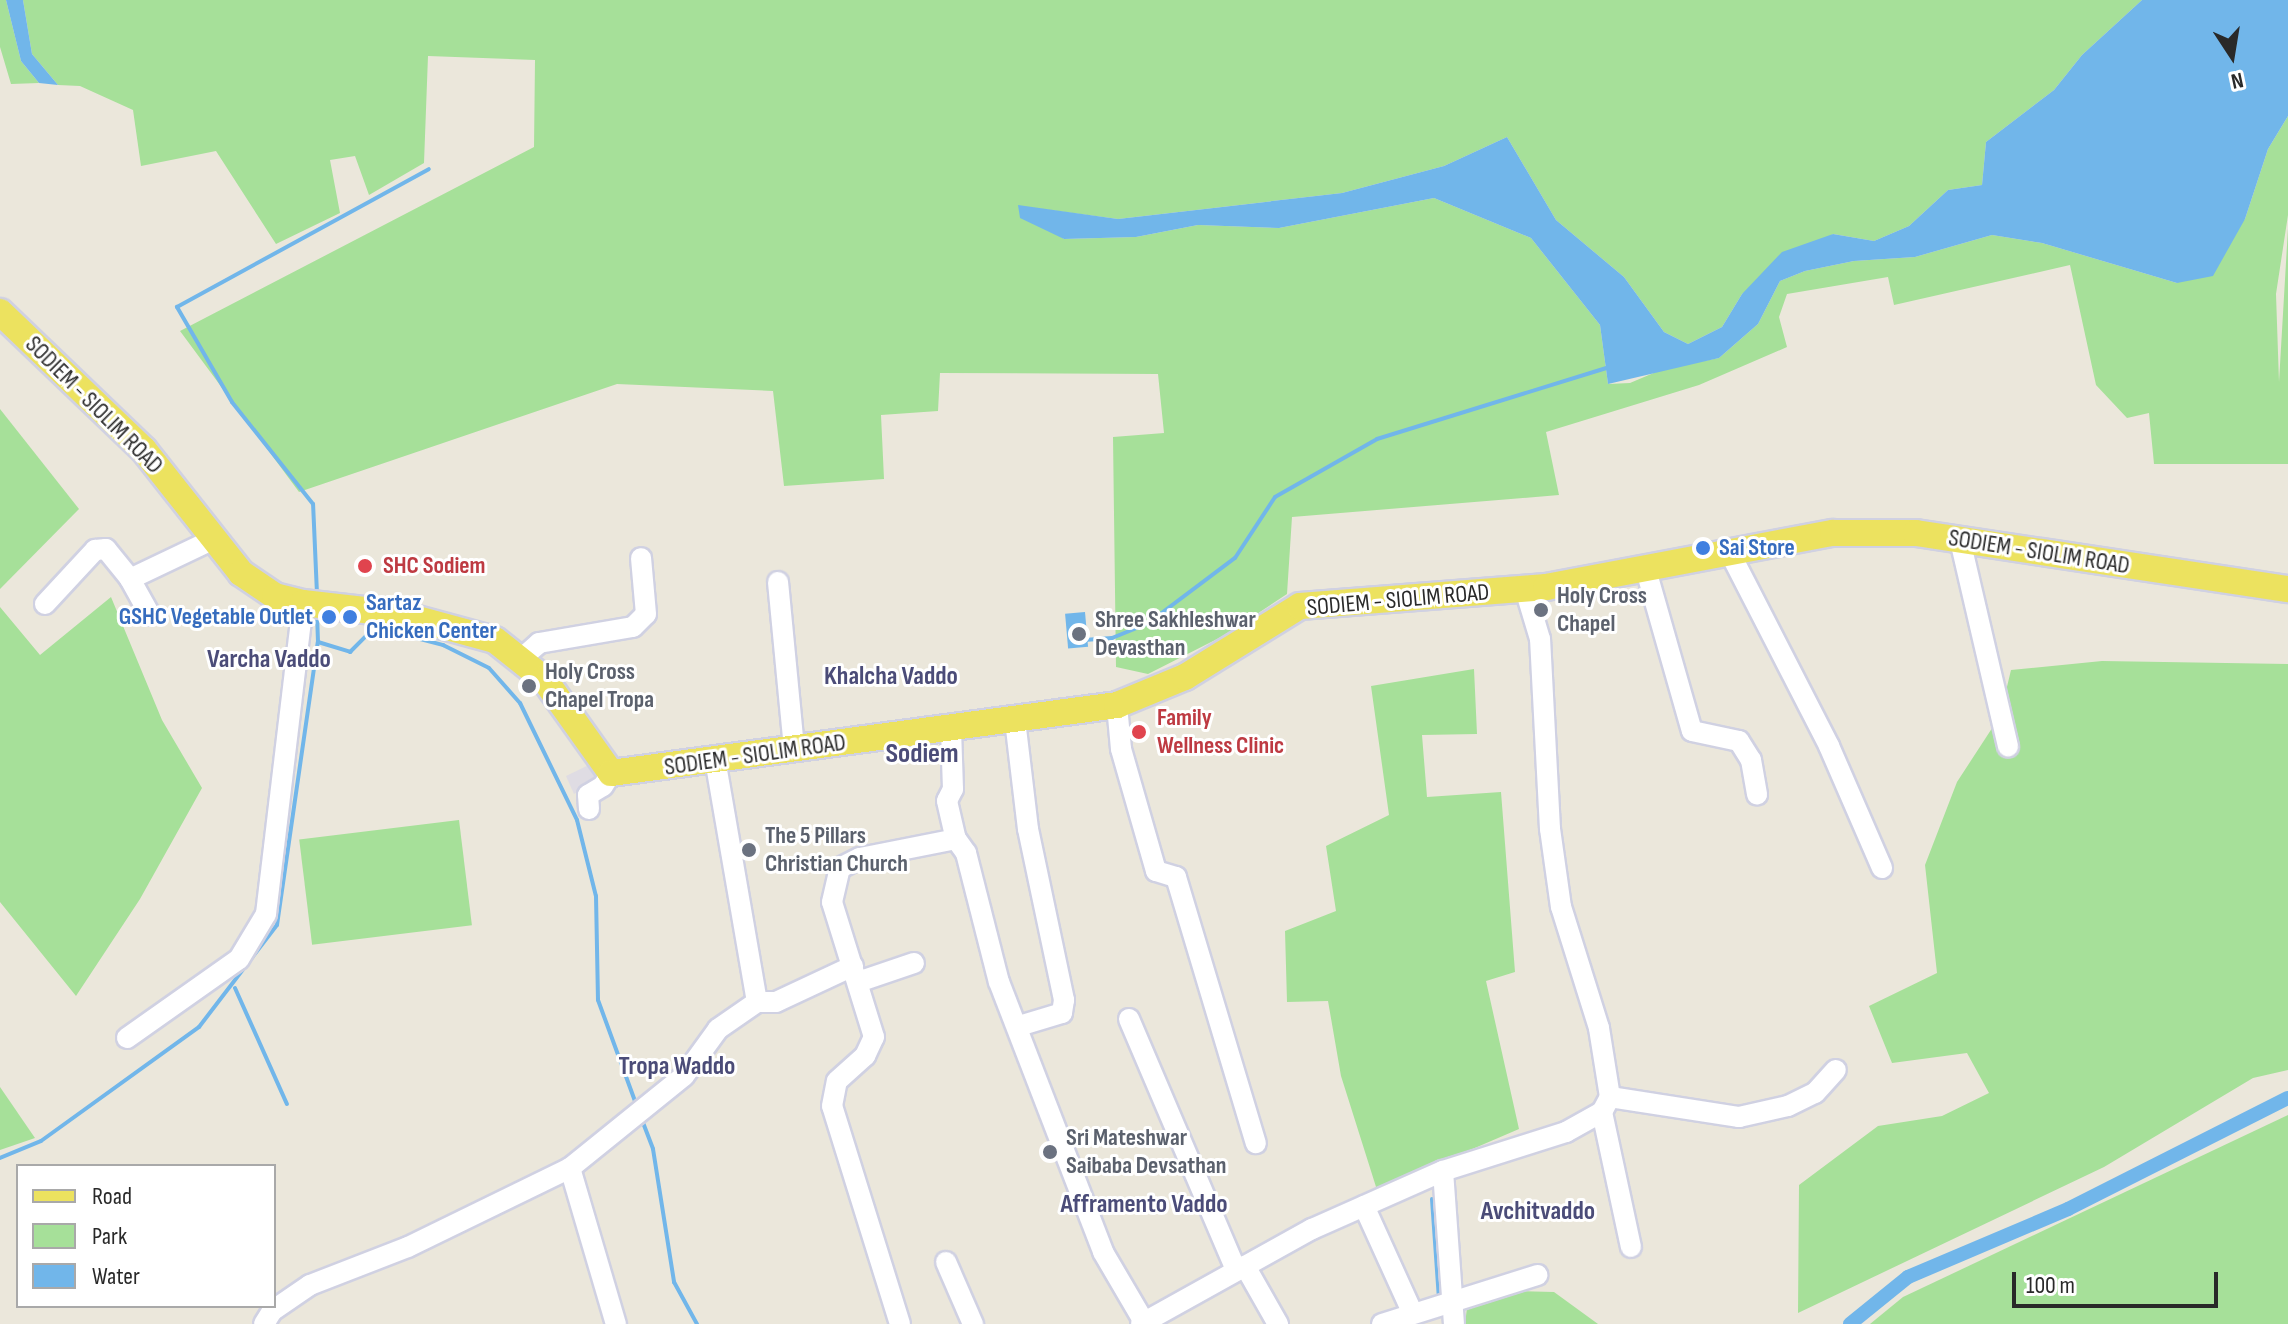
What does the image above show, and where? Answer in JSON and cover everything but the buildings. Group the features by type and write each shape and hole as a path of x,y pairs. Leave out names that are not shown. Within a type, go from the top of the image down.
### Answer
{"main road":[{"name":"SODIEM - SIOLIM ROAD","path":"0,312 144,450 241,573 275,596 465,628 522,658 544,679 611,773 1117,705 1185,677 1300,606 1525,589 1731,555 1833,533 1916,533 2288,589"}],"street":[{"path":"130,579 214,539"},
{"path":"1960,540 2008,746"},
{"path":"45,604 95,550 106,549 130,579 150,615"},
{"path":"1731,555 1829,746 1882,868"},
{"path":"522,658 539,643 633,627 646,614 641,558"},
{"path":"1646,570 1692,731 1739,741 1751,760 1757,794"},
{"path":"778,582 794,748"},
{"path":"1525,589 1540,639 1543,752 1561,907 1599,1028 1606,1104 1631,1247"},
{"path":"127,1038 239,959 266,914 312,604"},
{"path":"1117,705 1121,749 1156,871 1176,877 1256,1143"},
{"path":"1015,720 1028,829 1064,1000 1062,1013 1019,1026"},
{"path":"951,729 953,789 947,801 956,839 966,853 986,939 1103,1252 1143,1323 1240,1268 1364,1206 1443,1171 1566,1132 1606,1104 1739,1117 1788,1106 1815,1093 1836,1070"},
{"path":"715,759 757,1002"},
{"path":"589,809 588,795 611,773"},
{"path":"900,1324 832,1106 837,1081 865,1056 874,1037 832,902 840,868 860,858 956,839"},
{"path":"264,1324 272,1311 310,1285 408,1247 570,1168 684,1076 718,1029 757,1002 776,1002 855,974 914,963"},
{"path":"1129,1019 1240,1268 1278,1324"},
{"path":"570,1168 616,1324"},
{"path":"1443,1171 1454,1324"},
{"path":"1364,1206 1412,1312"},
{"path":"946,1262 973,1324"},
{"path":"1382,1324 1452,1298 1537,1275"}],"shaded area":[{"path":"595,762 603,777 574,794 566,776"}],"green space":[{"path":"0,0 6,0 21,61 39,83 11,84 0,47"},
{"path":"23,0 2142,0 2082,55 2054,90 1986,142 1982,185 1948,190 1909,226 1874,241 1833,234 1742,294 1722,327 1688,344 1664,332 1624,277 1556,220 1507,137 1444,166 1342,193 1118,219 1019,206 1064,239 1136,237 1198,225 1279,228 1434,198 1531,238 1600,325 1608,384 1630,383 1663,369 1719,358 1758,324 1780,281 1805,271 1854,261 1915,257 1992,235 2042,243 2177,283 2245,219 2268,149 2288,116 2288,215 2276,294 2279,382 2288,228 2288,464 2154,464 2149,413 2127,418 2096,385 2070,265 1894,305 1888,277 1787,294 1779,317 1787,347 1699,385 1546,432 1559,495 1292,517 1287,594 1225,635 1148,674 1116,667 1113,437 1164,433 1158,374 940,373 938,411 881,415 884,479 784,486 773,391 617,384 299,492 180,331 534,147 535,60 428,56 424,163 369,195 355,156 330,160 340,213 276,244 216,151 141,166 133,110 80,86 58,85 32,54"},
{"path":"0,409 79,509 0,589"},
{"path":"111,597 162,720 202,788 140,899 76,996 0,902 0,607 40,655"},
{"path":"2102,661 2288,664 2288,1070 2253,1078 2104,1167 1798,1313 1799,1185 1878,1126 1942,1116 1989,1093 1967,1053 1892,1063 1869,1006 1937,973 1925,865 1957,782 2000,716 2011,670"},
{"path":"1474,669 1477,734 1422,735 1427,797 1501,792 1515,972 1486,981 1519,1129 1377,1190 1341,1076 1328,1001 1287,1002 1285,931 1336,911 1326,846 1389,815 1371,686"},
{"path":"459,820 472,925 312,945 299,840"},
{"path":"0,1087 35,1138 0,1150"},
{"path":"2288,1115 2288,1324 1870,1324 1903,1297"},
{"path":"1511,1291 1554,1292 1598,1324 1465,1324 1467,1308"}],"water":[{"path":"6,0 23,0 32,54 58,85 39,83 21,61"},
{"path":"2142,0 2288,0 2288,116 2268,149 2245,219 2213,276 2177,283 2042,243 1992,235 1915,257 1854,261 1805,271 1780,281 1758,324 1719,358 1608,384 1600,325 1531,238 1434,198 1279,228 1198,225 1136,237 1064,239 1020,218 1018,205 1118,219 1342,193 1444,166 1507,137 1556,220 1624,277 1664,332 1688,344 1722,327 1742,294 1782,252 1833,234 1874,241 1909,226 1948,190 1982,185 1986,142 2054,90 2082,55"},
{"path":"1085,612 1088,647 1068,649 1065,614"}],"waterway":[{"path":"317,594 313,504 232,402 177,307 429,169"},
{"path":"1084,640 1112,638 1147,624 1235,558 1275,497 1377,439 1607,368"},
{"path":"0,1158 41,1141 199,1027 277,925 318,642 317,615"},
{"path":"318,642 350,652 369,633 397,633 443,645 489,668 520,703 577,820 596,896 598,1000 636,1104"},
{"path":"235,988 287,1104"},
{"path":"1850,1324 1908,1277 2068,1209 2288,1098"},
{"path":"642,1120 653,1149 674,1282 697,1324"},
{"path":"1432,1199 1439,1298"}],"place":[{"name":"Sai Store","path":"1703,548"},
{"name":"SHC Sodiem","path":"365,566"},
{"name":"Holy Cross Chapel","path":"1541,610"},
{"name":"GSHC Vegetable Outlet","path":"329,617"},
{"name":"Sartaz Chicken Center","path":"350,617"},
{"name":"Shree Sakhleshwar Devasthan","path":"1079,634"},
{"name":"Holy Cross Chapel Tropa","path":"529,686"},
{"name":"Family Wellness Clinic","path":"1139,732"},
{"name":"The 5 Pillars Christian Church","path":"749,850"},
{"name":"Sri Mateshwar Saibaba Devsathan","path":"1050,1152"}],"district":[{"name":"Varcha Vaddo","path":"269,660"},
{"name":"Khalcha Vaddo","path":"891,677"},
{"name":"Sodiem","path":"922,754"},
{"name":"Tropa Waddo","path":"677,1067"},
{"name":"Afframento Vaddo","path":"1144,1205"},
{"name":"Avchitvaddo","path":"1538,1212"}]}
